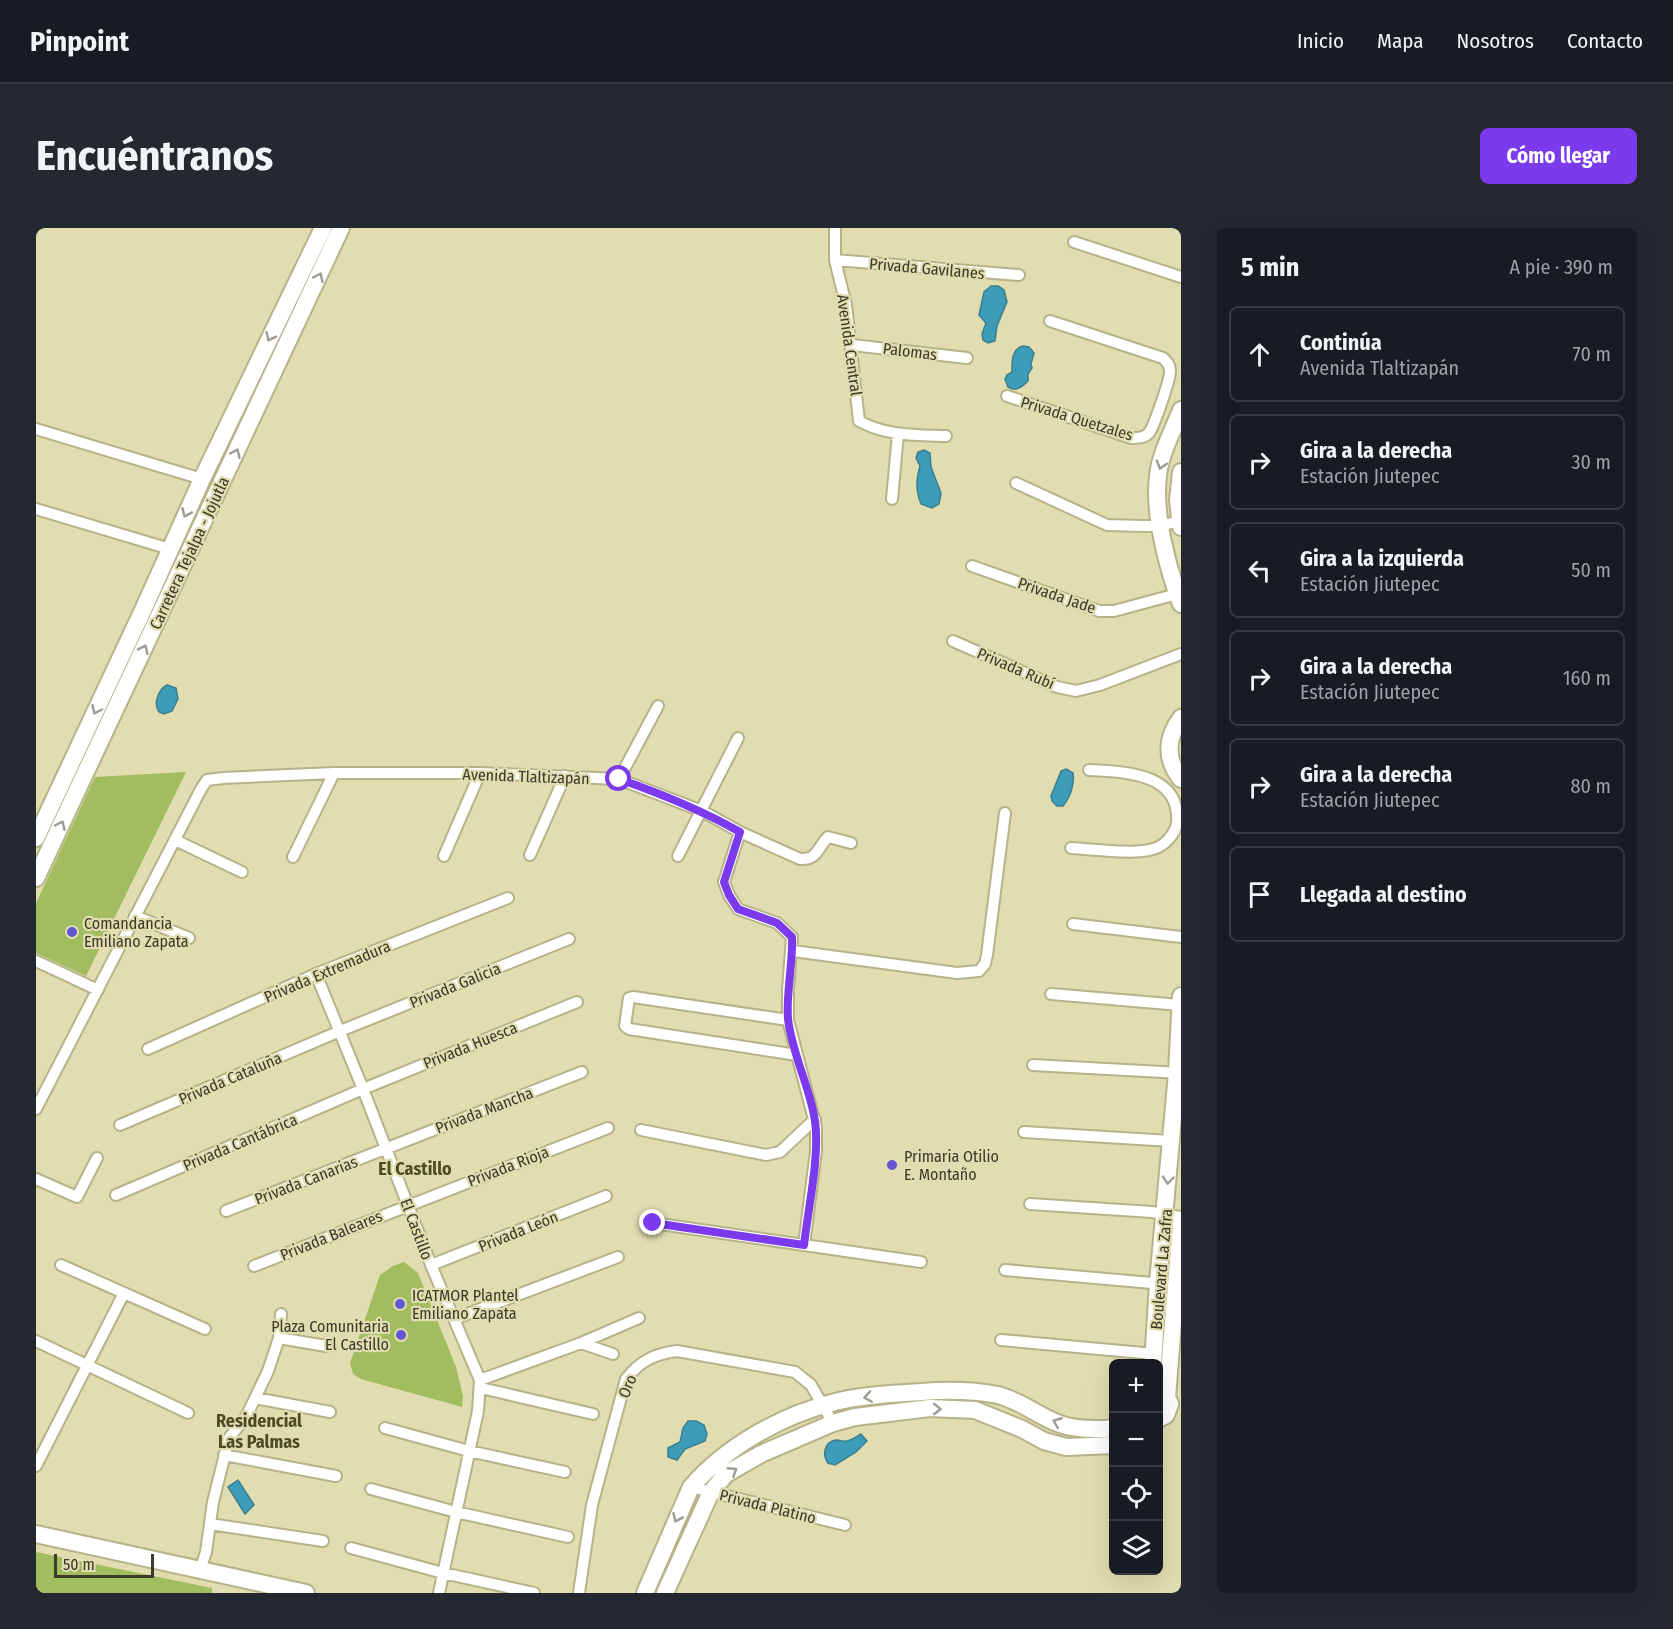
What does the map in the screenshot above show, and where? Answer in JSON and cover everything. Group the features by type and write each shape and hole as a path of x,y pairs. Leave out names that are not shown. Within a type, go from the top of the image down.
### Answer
{"street":[{"name":"Carretera Tejalpa - Jojutla","path":"36,838 202,479 323,228"},
{"name":"Carretera Tejalpa - Jojutla","path":"36,878 341,228"},
{"name":"Avenida Central","path":"835,228 835,260 846,305 860,421 871,427 898,434 946,436"},
{"path":"1074,242 1181,277"},
{"name":"Privada Gavilanes","path":"835,260 1019,276"},
{"name":"Privada Quetzales","path":"1006,396 1131,438 1141,438 1149,433 1171,372 1169,364 1163,358 1050,321"},
{"name":"Palomas","path":"852,345 968,357"},
{"path":"1161,402 1181,410 1158,474 1156,502 1179,599"},
{"path":"36,429 202,479"},
{"path":"892,499 898,434"},
{"path":"1016,483 1107,525 1160,526 1180,524 1178,500 1181,472"},
{"path":"36,509 170,549"},
{"name":"Privada Jade","path":"972,566 1099,611 1114,611 1179,599"},
{"name":"Privada Rubí","path":"953,641 1057,687 1076,691 1100,685 1181,654"},
{"path":"619,779 658,706"},
{"path":"1181,718 1173,729 1169,742 1169,756 1174,770 1181,779"},
{"path":"678,856 738,738"},
{"path":"1071,848 1141,851 1155,849 1175,832 1179,820 1175,802 1167,790 1154,779 1139,774 1089,770"},
{"path":"293,857 334,773"},
{"name":"Avenida Tlaltizapán","path":"175,840 207,780 334,773 480,773 619,779 702,811 800,860 809,860 816,855 828,837 851,843"},
{"path":"444,856 480,773"},
{"path":"530,855 565,776"},
{"path":"793,951 957,973 979,971 985,964 987,955 1005,813"},
{"path":"740,832 724,882 729,895 738,909 777,923 792,937 788,1020 815,1119 816,1151 804,1245"},
{"path":"36,1109 175,840 242,872"},
{"name":"Privada Extremadura","path":"148,1049 316,974 508,898"},
{"path":"135,916 189,938"},
{"path":"1073,924 1181,937"},
{"name":"Privada Galicia","path":"340,1031 569,939"},
{"path":"36,961 98,990"},
{"name":"El Castillo","path":"316,974 480,1384"},
{"path":"1051,994 1180,1000"},
{"path":"788,1020 633,997 629,998 625,1026 629,1029 797,1055"},
{"name":"Boulevard La Zafra","path":"1154,1359 1158,1282 1173,1216 1171,1141 1179,1073 1180,1000"},
{"name":"Privada Huesca","path":"363,1089 577,1002"},
{"name":"Privada Cataluña","path":"120,1125 340,1031"},
{"path":"1033,1065 1179,1073"},
{"name":"Privada Mancha","path":"386,1149 582,1072"},
{"name":"Privada Cantábrica","path":"116,1194 363,1089"},
{"path":"641,1130 766,1155 780,1152 815,1119"},
{"name":"Privada Rioja","path":"408,1204 609,1128"},
{"path":"1024,1132 1171,1141"},
{"name":"Privada Canarias","path":"226,1211 386,1149"},
{"path":"36,1179 77,1197 97,1158"},
{"name":"Privada León","path":"431,1265 606,1196"},
{"name":"Privada Baleares","path":"254,1266 408,1204"},
{"path":"1030,1204 1152,1212 1173,1216"},
{"path":"653,1223 921,1262"},
{"name":"Boulevard La Zafra","path":"1169,1405 1181,1223"},
{"path":"454,1319 618,1257"},
{"path":"61,1265 205,1329"},
{"path":"1005,1270 1158,1282 1178,1288"},
{"path":"36,1466 124,1293"},
{"path":"200,1570 206,1552 229,1438 247,1415 268,1371 279,1338 281,1314"},
{"path":"480,1384 639,1318"},
{"path":"279,1338 326,1346"},
{"path":"1001,1340 1154,1359"},
{"path":"36,1341 188,1413"},
{"path":"581,1343 613,1354"},
{"name":"Oro","path":"579,1593 592,1505 626,1380 635,1368 647,1359 662,1353 677,1351 795,1372 811,1385 833,1423"},
{"path":"480,1384 593,1414"},
{"path":"439,1593 469,1451 480,1384"},
{"path":"645,1593 691,1487 714,1462 742,1443 782,1422 823,1406 887,1394 974,1391 1020,1403 1061,1425 1082,1429 1109,1429"},
{"path":"255,1398 330,1412"},
{"path":"665,1593 711,1492 726,1474 761,1454 833,1423 855,1417 930,1408 975,1410 1022,1429 1044,1441 1066,1446 1109,1445"},
{"path":"385,1428 469,1451 566,1472"},
{"path":"224,1455 336,1476"},
{"name":"Privada Platino","path":"691,1487 845,1525"},
{"path":"371,1489 456,1512 568,1537"},
{"path":"210,1524 323,1541"},
{"path":"36,1534 306,1593"},
{"path":"351,1548 443,1573 534,1593"}],"water":[{"path":"991,286 998,286 1004,290 1007,302 997,326 995,341 988,343 983,340 982,334 986,323 979,315 984,292"},
{"path":"1023,346 1029,347 1034,353 1032,368 1028,374 1028,381 1014,389 1008,387 1005,379 1012,372 1014,353"},
{"path":"924,450 930,453 931,467 941,493 939,504 932,508 921,504 917,490 920,466 916,458 918,452"},
{"path":"167,685 176,688 178,699 172,711 164,714 157,709 157,697"},
{"path":"1066,769 1073,773 1073,786 1063,806 1057,806 1051,796 1061,771"},
{"path":"688,1421 696,1421 704,1425 707,1434 705,1441 685,1449 677,1460 668,1457 668,1448 680,1442 683,1428"},
{"path":"861,1434 867,1441 856,1452 835,1465 828,1463 825,1449 829,1443 849,1440"},
{"path":"238,1480 254,1505 245,1514 228,1487"}],"building":[{"path":"186,772 86,976 36,953 36,903 95,777"},
{"name":"Plaza Comunitaria El Castillo","path":"404,1262 418,1273 456,1367 463,1396 462,1407 361,1379 353,1374 350,1363 380,1275"},
{"path":"36,1552 212,1588 212,1593 36,1593"}],"place":[{"name":"Comandancia Emiliano Zapata","path":"72,932"},
{"name":"Primaria Otilio E. Montaño","path":"892,1165"},
{"name":"ICATMOR Plantel Emiliano Zapata","path":"400,1304"},
{"name":"Plaza Comunitaria El Castillo","path":"401,1335"}],"district":[{"name":"El Castillo","path":"415,1169"},
{"name":"Residencial Las Palmas","path":"259,1431"}],"route":[{"path":"619,779 702,811 740,832 724,882 738,909 777,923 792,937 788,1020 816,1127 816,1151 804,1245 653,1223"}]}
